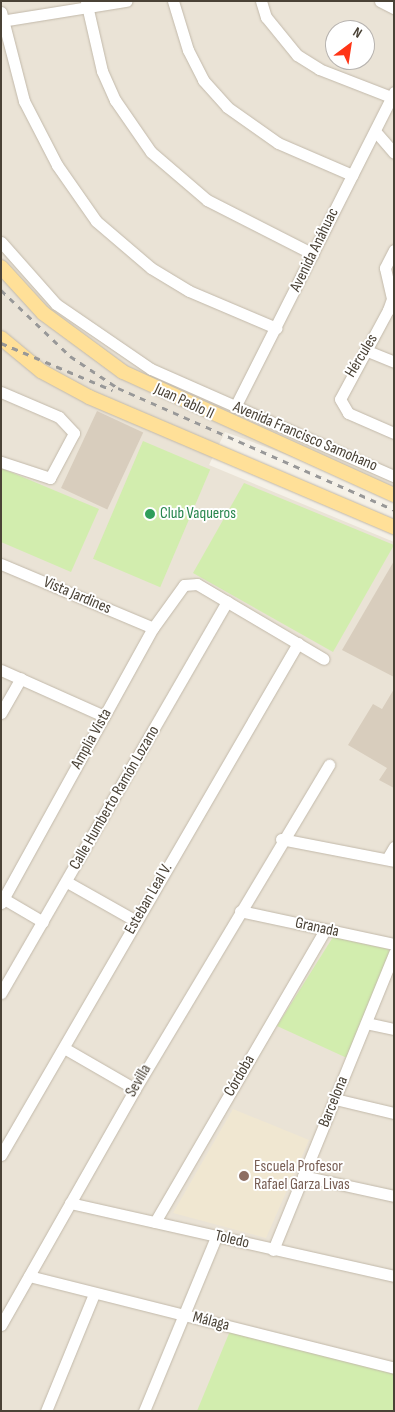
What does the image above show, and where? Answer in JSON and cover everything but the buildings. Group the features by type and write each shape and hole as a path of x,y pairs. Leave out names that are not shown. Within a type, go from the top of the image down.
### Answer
{"main road":[{"name":"Juan Pablo II","path":"1,267 43,312 123,372 394,495"},
{"name":"Juan Pablo II","path":"1,338 41,372 89,397 394,527"}],"street":[{"path":"126,1 87,4 2,18 24,101 37,130 96,221 151,268 189,291 276,328"},
{"path":"173,1 188,50 203,80 227,107 278,143 352,175"},
{"path":"262,1 270,24 297,55 319,70 392,95"},
{"path":"380,1 394,8"},
{"path":"87,4 102,71 116,100 151,152 207,200 314,254"},
{"name":"Avenida Anáhuac","path":"236,407 392,95"},
{"path":"374,131 394,153"},
{"name":"Avenida Francisco Samohano","path":"1,242 56,304 101,339 180,384 394,476"},
{"name":"Hércules","path":"394,250 385,268 392,288 388,310 341,391 341,407 394,433"},
{"path":"365,350 394,362"},
{"path":"1,392 73,428 55,474 44,479 1,462"},
{"name":"Vista Jardines","path":"1,564 153,628"},
{"name":"Amplia Vista","path":"2,901 153,628 177,590 192,583 227,602"},
{"path":"227,602 324,659"},
{"name":"Calle Humberto Ramón Lozano","path":"1,993 67,882 227,602"},
{"name":"Esteban Leal V.","path":"1,1155 298,643"},
{"path":"1,670 104,716"},
{"path":"1,713 22,678"},
{"name":"Sevilla","path":"1,1325 134,1089 328,765"},
{"path":"282,839 390,860 394,847"},
{"path":"67,882 136,921"},
{"path":"2,901 43,922"},
{"name":"Granada","path":"240,911 394,944"},
{"name":"Córdoba","path":"155,1222 325,930"},
{"name":"Barcelona","path":"273,1250 394,953"},
{"path":"366,1023 394,1029"},
{"path":"64,1048 134,1089"},
{"path":"335,1098 394,1113"},
{"path":"303,1176 394,1196"},
{"name":"Toledo","path":"70,1203 394,1276"},
{"path":"144,1411 185,1316 216,1236"},
{"name":"Málaga","path":"29,1276 94,1294 394,1368"},
{"path":"46,1411 94,1294"}],"shaded area":[{"path":"1,1 394,1 394,494 225,432 209,465 394,542 394,1411 1,1411"},
{"name":"Escuela Profesor Rafael Garza Livas","path":"233,1109 309,1140 266,1238 173,1213"}],"green space":[{"name":"Club Vaqueros","path":"143,441 210,470 160,587 93,559"},
{"path":"1,468 99,509 71,572 1,542"},
{"path":"244,483 394,545 333,652 193,573"},
{"path":"333,937 388,949 391,954 347,1058 277,1026"},
{"path":"230,1331 394,1373 394,1411 197,1411"}],"railway":[{"path":"1,290 70,356 118,388 394,510"},
{"path":"1,343 112,390"}],"place":[{"name":"Club Vaqueros","path":"150,514"},
{"name":"Escuela Profesor Rafael Garza Livas","path":"244,1176"}]}
